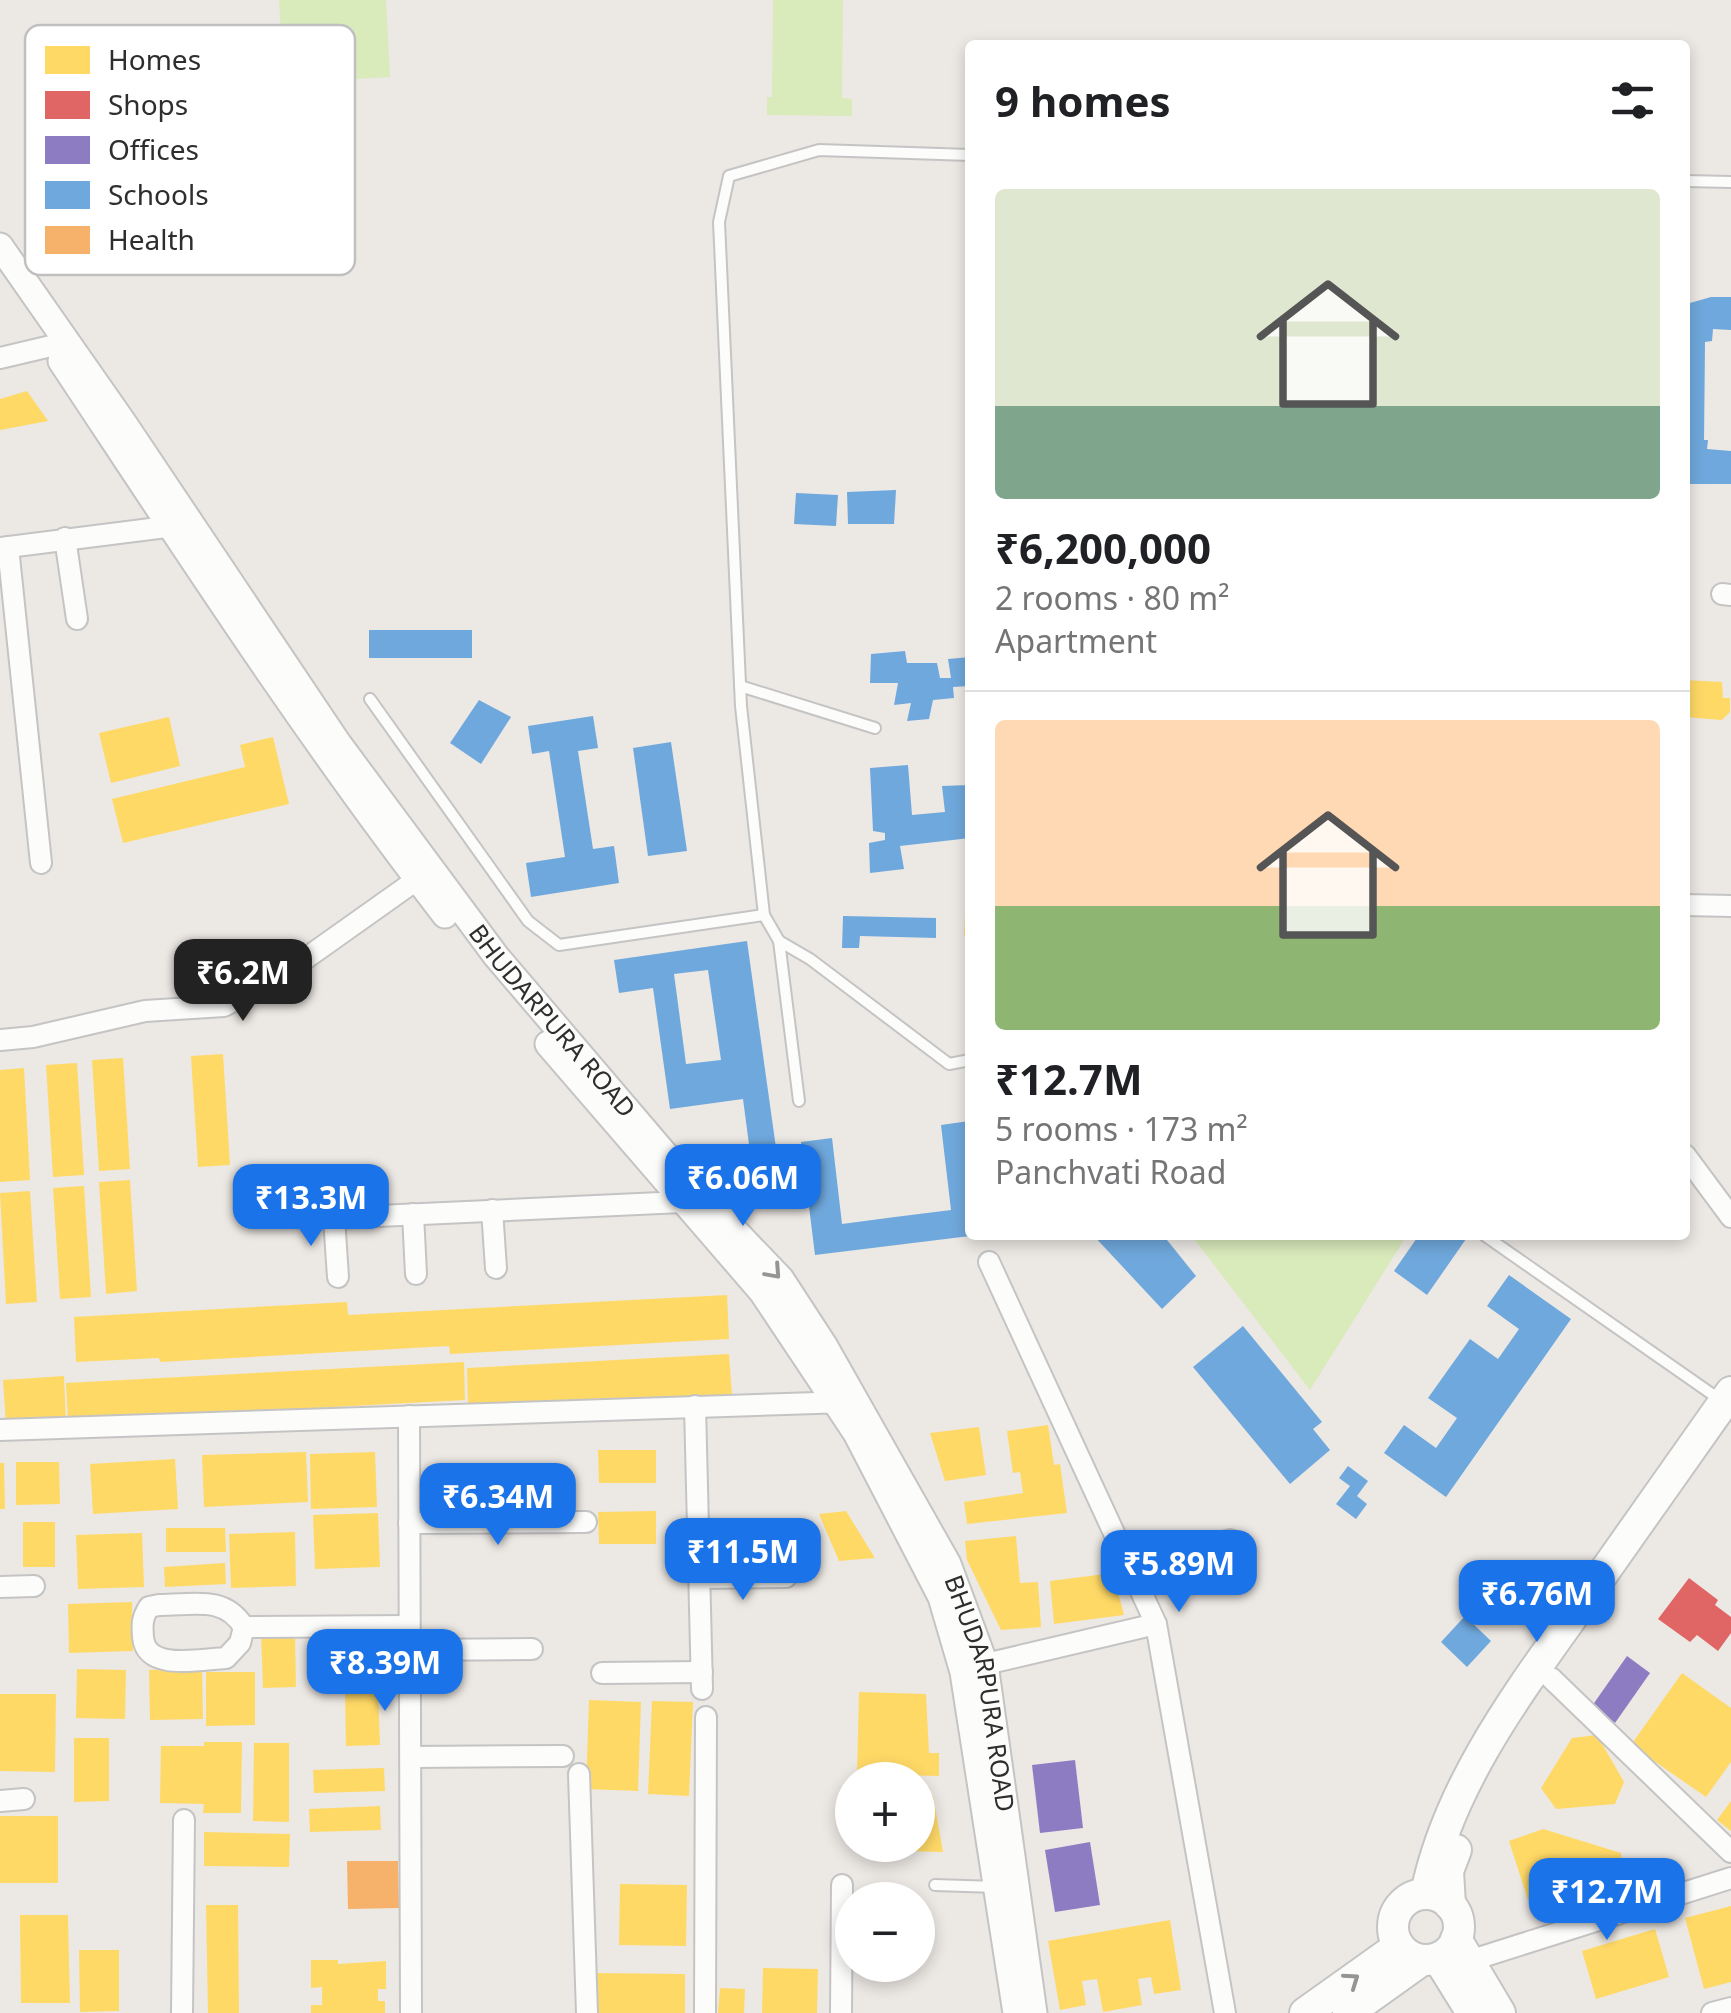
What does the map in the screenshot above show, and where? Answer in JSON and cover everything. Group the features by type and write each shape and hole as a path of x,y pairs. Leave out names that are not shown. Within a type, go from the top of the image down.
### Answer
{"main road":[{"path":"1438,1900 1476,1804 1528,1709 1729,1406"},
{"path":"1348,2013 1437,1953 1458,1921 1438,1900 1432,1864 1460,1796 1514,1700 1729,1406"},
{"path":"1438,1900 1403,1903 1393,1925 1437,1953 1500,2013"},
{"path":"1305,2013 1437,1953"},
{"path":"1437,1953 1472,2013"}],"street":[{"name":"BHUDARPURA ROAD","path":"0,246 285,697 370,819 424,875 690,1197 847,1402 974,1667 1034,2013"},
{"name":"BHUDARPURA ROAD","path":"0,272 59,342"},
{"path":"0,358 59,342"},
{"path":"40,863 4,548 180,526"},
{"path":"64,538 77,620"},
{"path":"0,1040 33,1038 145,1010 224,1006 288,971 424,875"},
{"path":"1690,905 1731,906"},
{"path":"1690,1162 1731,1217"},
{"path":"338,1277 334,1218 690,1197"},
{"path":"492,1210 496,1268"},
{"path":"414,1214 416,1274"},
{"path":"989,1262 1156,1624 1225,2013"},
{"path":"0,1430 847,1402"},
{"path":"602,1674 702,1680 695,1406"},
{"path":"409,1416 411,2013"},
{"path":"409,1523 586,1522"},
{"path":"1130,1568 1230,1540"},
{"path":"700,1578 786,1577"},
{"path":"0,1588 34,1586"},
{"path":"159,1605 224,1606 234,1612 244,1627 240,1643 226,1658 165,1660 152,1657 144,1649 142,1618 149,1607 159,1605"},
{"path":"974,1667 1156,1624"},
{"path":"244,1627 409,1626"},
{"path":"410,1650 532,1649"},
{"name":"BHUDARPURA ROAD","path":"974,1667 997,1887 1016,2013"},
{"path":"1551,1678 1731,1852"},
{"path":"705,2013 706,1717"},
{"path":"411,1757 563,1756"},
{"path":"579,1774 586,2013"},
{"path":"0,1800 24,1800"},
{"path":"182,2013 184,1820"},
{"path":"1437,1953 1731,1878"},
{"path":"842,1982 842,2013"},
{"path":"1712,2013 1731,2008"}],"lane":[{"path":"799,1101 779,941 764,915 740,686 719,222 729,176 819,150 965,155"},
{"path":"1690,181 1731,182"},
{"path":"740,686 874,728"},
{"path":"370,700 528,922 560,945 764,915"},
{"path":"779,941 810,958 949,1064 965,1061"},
{"path":"1491,1240 1729,1406"},
{"path":"935,1885 997,1887"}],"green space":[{"path":"279,0 386,0 390,77 355,79 355,25 281,25"},
{"path":"773,0 843,0 842,98 852,99 852,116 767,115 767,97 772,97"},
{"path":"1195,1240 1404,1240 1310,1390"}],"building: Homes":[{"path":"27,391 48,421 0,430 0,399"},
{"path":"1690,680 1722,682 1723,698 1730,698 1730,712 1722,720 1690,717"},
{"path":"169,717 180,766 111,783 99,733"},
{"path":"273,737 289,804 123,843 112,799 245,767 240,745"},
{"path":"223,1054 230,1165 198,1167 191,1056"},
{"path":"123,1058 130,1169 99,1171 92,1060"},
{"path":"77,1063 84,1175 53,1177 46,1065"},
{"path":"24,1068 30,1180 0,1182 0,1070"},
{"path":"130,1180 137,1291 106,1294 99,1182"},
{"path":"84,1186 91,1297 60,1299 53,1188"},
{"path":"30,1191 37,1302 6,1304 0,1193"},
{"path":"727,1295 729,1339 450,1354 449,1346 160,1362 159,1358 76,1362 74,1317 347,1302 348,1315"},
{"path":"729,1354 732,1395 468,1407 467,1368"},
{"path":"464,1362 465,1400 68,1421 66,1383"},
{"path":"64,1376 66,1422 6,1425 3,1380"},
{"path":"1048,1425 1054,1465 1060,1464 1067,1513 967,1524 964,1502 1023,1493 1020,1472 1013,1473 1007,1431"},
{"path":"979,1427 986,1475 945,1481 930,1433"},
{"path":"598,1450 656,1450 656,1483 599,1483"},
{"path":"306,1452 308,1502 204,1507 202,1455"},
{"path":"375,1452 377,1507 311,1509 310,1454"},
{"path":"175,1459 178,1509 93,1514 90,1464"},
{"path":"16,1462 59,1462 60,1504 16,1505"},
{"path":"0,1463 4,1463 5,1509 0,1509"},
{"path":"656,1511 656,1544 599,1544 598,1512"},
{"path":"846,1511 875,1558 839,1561 819,1514"},
{"path":"378,1513 380,1567 315,1569 313,1515"},
{"path":"23,1522 55,1522 55,1567 23,1567"},
{"path":"166,1528 225,1528 226,1552 166,1552"},
{"path":"295,1532 296,1586 231,1588 229,1534"},
{"path":"142,1533 144,1587 78,1589 76,1535"},
{"path":"1016,1536 1020,1583 1038,1582 1041,1627 1001,1630 967,1560 965,1541"},
{"path":"225,1563 226,1584 165,1587 164,1567"},
{"path":"1113,1573 1124,1615 1054,1624 1050,1581"},
{"path":"132,1602 133,1651 69,1653 68,1604"},
{"path":"261,1634 295,1634 296,1687 263,1688"},
{"path":"374,1636 374,1679 310,1680 309,1637"},
{"path":"202,1668 203,1719 150,1720 149,1670"},
{"path":"77,1669 126,1670 125,1719 76,1718"},
{"path":"206,1672 255,1672 255,1725 206,1726"},
{"path":"1682,1673 1731,1708 1731,1762 1706,1797 1631,1745"},
{"path":"378,1692 380,1745 346,1746 345,1693"},
{"path":"859,1692 926,1694 929,1753 939,1753 939,1776 935,1776 935,1762 857,1762"},
{"path":"0,1694 56,1694 55,1772 0,1771"},
{"path":"589,1700 641,1702 638,1791 586,1789"},
{"path":"652,1701 693,1702 689,1796 648,1794"},
{"path":"1597,1735 1624,1782 1615,1804 1556,1809 1541,1788 1572,1738"},
{"path":"74,1738 109,1738 109,1801 74,1802"},
{"path":"204,1742 242,1742 241,1813 203,1813 204,1804 160,1803 161,1746 204,1746"},
{"path":"254,1743 289,1743 289,1822 253,1821"},
{"path":"384,1768 385,1791 314,1793 313,1770"},
{"path":"1731,1801 1731,1831 1717,1820"},
{"path":"380,1806 381,1830 310,1832 309,1809"},
{"path":"935,1807 943,1852 935,1852"},
{"path":"0,1816 58,1816 58,1883 0,1883"},
{"path":"1543,1829 1621,1853 1623,1877 1528,1900 1509,1841"},
{"path":"204,1832 290,1834 289,1867 204,1866"},
{"path":"620,1884 687,1885 686,1946 619,1945"},
{"path":"206,1905 238,1905 239,2013 208,2013"},
{"path":"1731,1906 1731,1982 1704,1989 1685,1918"},
{"path":"20,1915 68,1915 70,2003 21,2003"},
{"path":"1170,1920 1181,1990 1154,1994 1151,1977 1138,1979 1142,2005 1103,2012 1097,1979 1082,1981 1086,2005 1060,2010 1048,1941"},
{"path":"1655,1929 1669,1977 1596,1999 1582,1951"},
{"path":"79,1950 119,1950 119,2011 80,2012"},
{"path":"311,1960 338,1960 338,1964 386,1961 386,1989 378,1989 378,2001 385,2001 385,2013 311,2013 311,2005 322,2005 322,1987 311,1988"},
{"path":"763,1968 818,1969 817,2013 762,2013"},
{"path":"594,1973 685,1974 685,2013 594,2013"},
{"path":"720,1988 745,1989 744,2013 718,2013"}],"building: Shops":[{"path":"1689,1578 1718,1600 1715,1605 1731,1617 1731,1633 1718,1651 1697,1635 1690,1642 1658,1619"}],"building: Offices":[{"path":"1627,1656 1650,1673 1615,1723 1592,1706"},
{"path":"1075,1760 1083,1828 1040,1833 1032,1765"},
{"path":"1090,1842 1100,1905 1055,1912 1045,1850"}],"building: Schools":[{"path":"1731,297 1731,330 1713,329 1712,341 1705,342 1704,440 1708,440 1707,449 1731,451 1731,484 1690,484 1690,303"},
{"path":"896,490 894,524 848,524 847,492"},
{"path":"796,493 838,495 836,526 794,524"},
{"path":"369,630 472,630 472,658 369,658"},
{"path":"905,651 907,663 937,663 940,678 951,678 948,659 965,657 965,686 953,687 954,698 933,700 929,719 907,721 911,703 894,705 898,683 870,683 871,654"},
{"path":"479,700 511,717 481,764 450,743"},
{"path":"593,716 598,748 578,751 593,849 614,846 619,883 531,897 526,863 565,857 549,751 532,754 528,726"},
{"path":"671,742 687,851 648,856 633,748"},
{"path":"908,765 912,815 945,812 942,786 965,785 965,839 900,846 904,869 870,873 869,843 885,840 885,833 873,831 870,768"},
{"path":"843,916 936,918 936,938 860,936 859,948 842,948"},
{"path":"747,941 776,1148 750,1152 743,1099 670,1109 653,988 619,993 614,960","holes":["708,970 721,1060 686,1064 674,974"]},
{"path":"965,1122 965,1237 815,1255 801,1142 832,1138 842,1224 951,1210 941,1125"},
{"path":"1098,1240 1167,1240 1196,1276 1162,1309"},
{"path":"1416,1240 1465,1240 1427,1295 1394,1271"},
{"path":"1509,1275 1571,1319 1446,1497 1384,1453 1404,1425 1436,1448 1457,1418 1428,1398 1470,1339 1498,1359 1519,1329 1487,1306"},
{"path":"1243,1326 1322,1422 1313,1429 1330,1450 1290,1484 1193,1367"},
{"path":"1348,1466 1368,1481 1357,1496 1367,1504 1356,1519 1336,1504 1350,1486 1339,1478"},
{"path":"1465,1616 1491,1641 1467,1667 1441,1642"}],"building: Health":[{"path":"347,1861 398,1861 399,1908 348,1909"}]}
